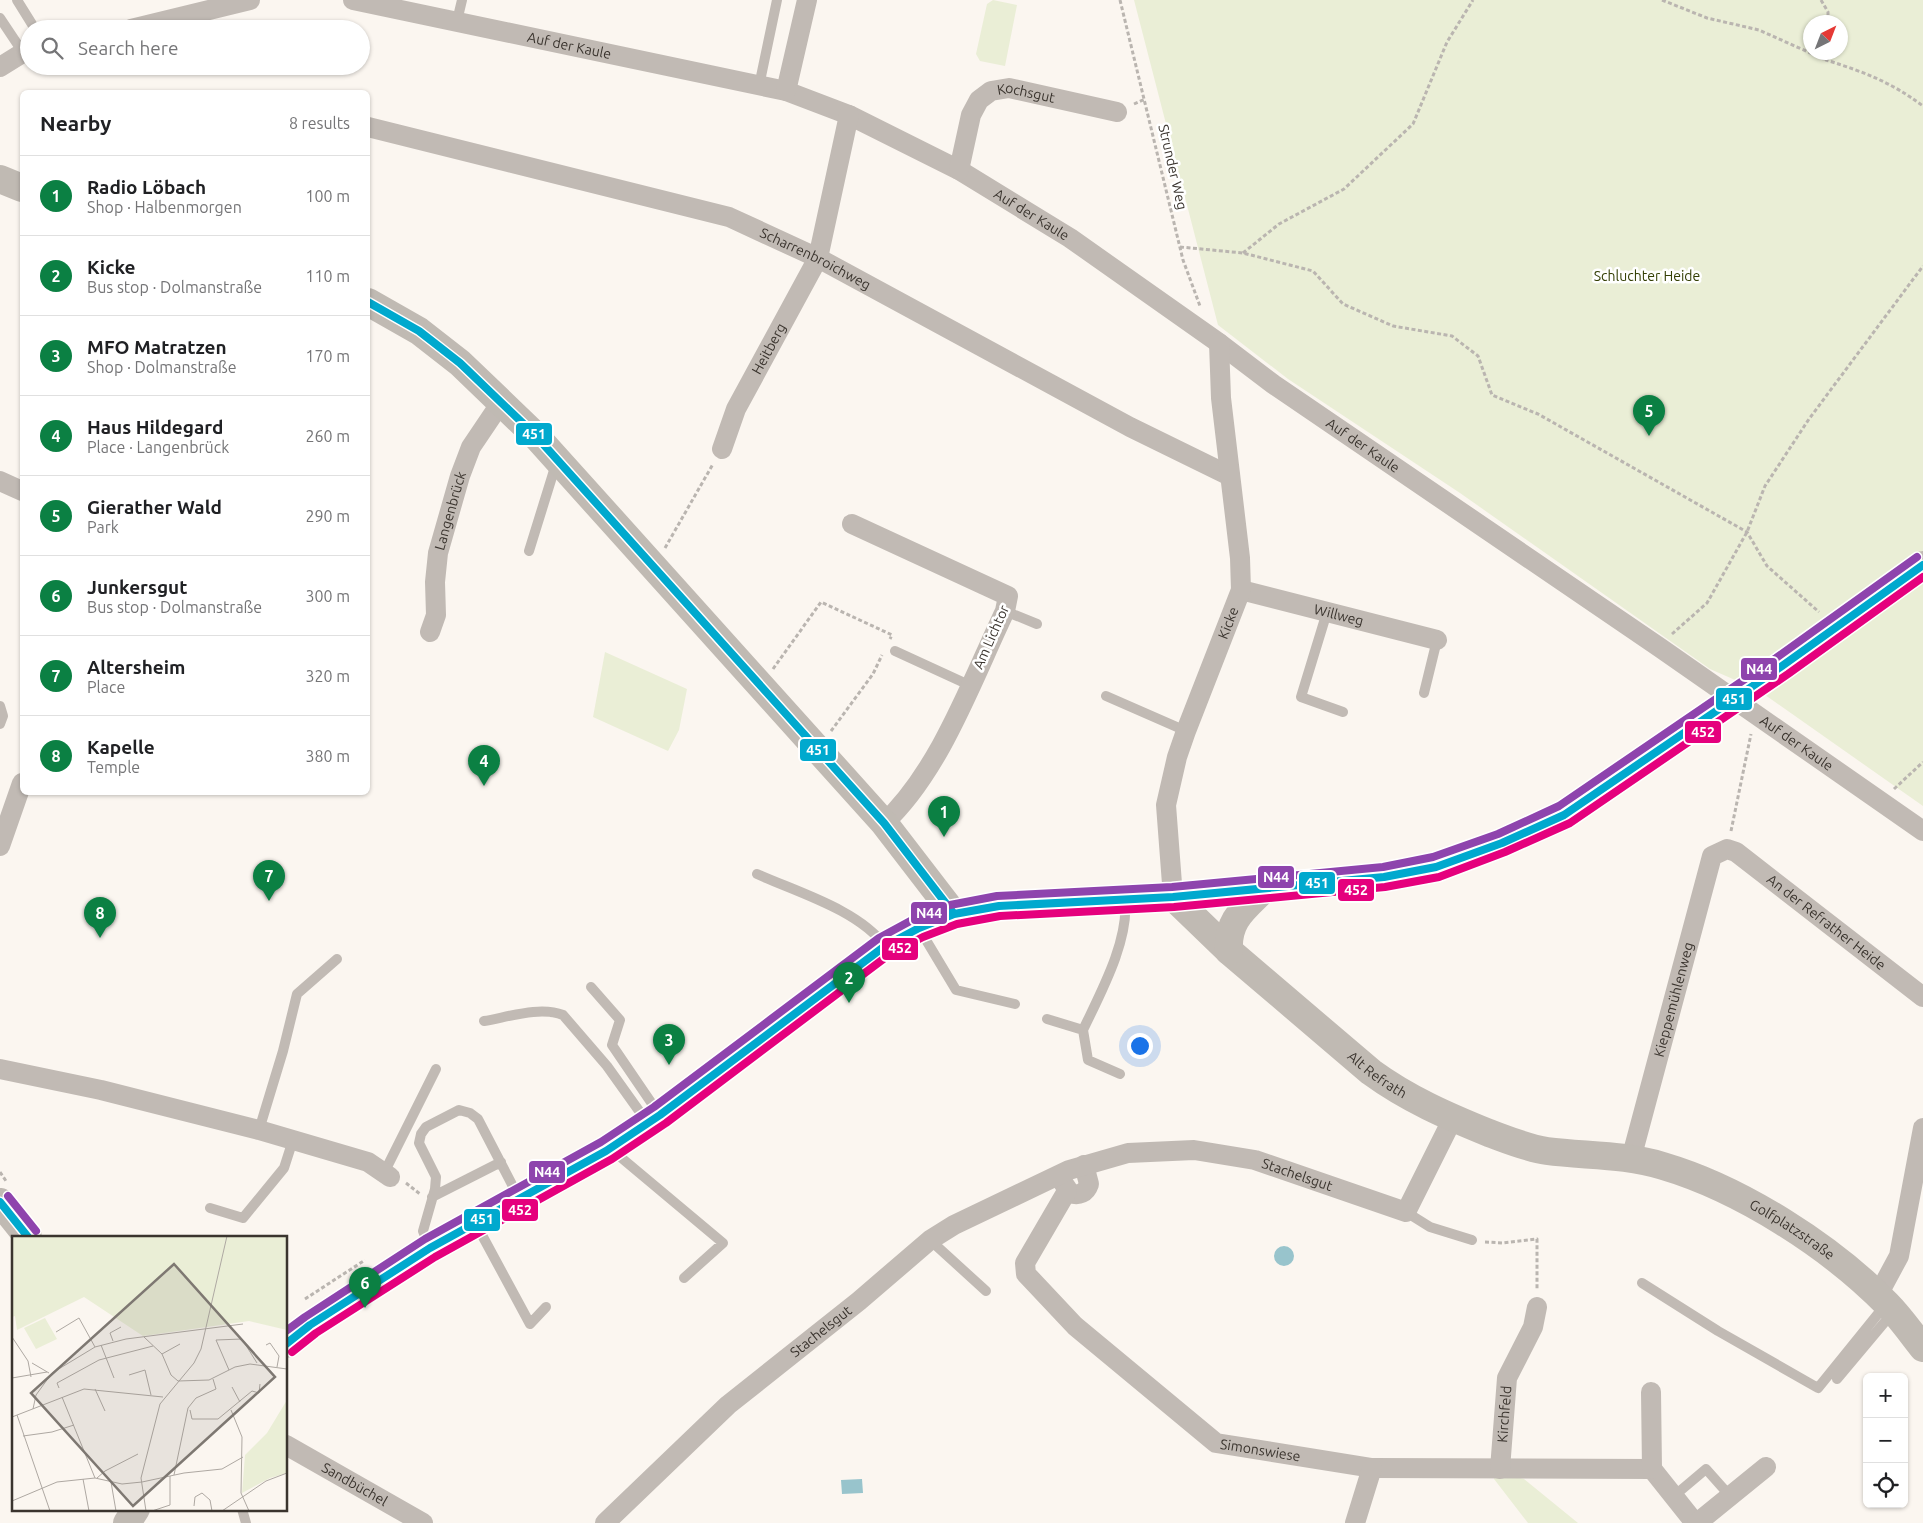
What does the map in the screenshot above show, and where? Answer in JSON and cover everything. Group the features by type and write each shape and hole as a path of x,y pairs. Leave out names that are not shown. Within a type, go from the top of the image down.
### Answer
{"street":[{"path":"168,20 250,0"},
{"name":"Auf der Kaule","path":"353,0 786,91 848,115 960,170 1070,238 1216,340 1273,384 1376,453 1556,579 1659,647 1923,831"},
{"path":"786,91 807,0"},
{"path":"0,67 20,54"},
{"name":"Kochsgut","path":"960,170 971,115 980,100 991,90 1009,88 1116,112"},
{"name":"Heitberg","path":"722,449 736,409 818,258 848,115"},
{"name":"Scharrenbroichweg","path":"370,127 729,217 818,258 1130,427 1230,476"},
{"path":"0,179 20,187"},
{"path":"370,303 419,332 460,363 502,401 884,823 954,914"},
{"name":"Kicke","path":"1173,897 1166,804 1177,756 1241,590 1240,558 1216,340"},
{"name":"Langenbrück","path":"430,632 436,615 435,582 438,553 460,476 471,446 502,401"},
{"path":"0,481 20,490"},
{"name":"Am Lichtor","path":"852,524 1008,596 1005,611 935,758 902,805 884,823"},
{"path":"288,1342 310,1325 430,1248 610,1148 654,1119 885,946 919,928 954,914 998,906 1173,897 1264,889 1409,873 1436,867 1502,843 1564,815 1782,666 1923,565"},
{"name":"Willweg","path":"1241,590 1437,640"},
{"path":"0,846 20,789"},
{"name":"An der Refrather Heide","path":"1727,848 1736,852 1923,997"},
{"name":"Kieppemühlenweg","path":"1631,1159 1712,856 1727,848"},
{"path":"1229,951 1228,936 1236,916 1264,889"},
{"name":"Alt Refrath","path":"1173,897 1229,951 1372,1072 1415,1101 1527,1147 1631,1159"},
{"path":"0,1070 101,1090 259,1130 368,1162 387,1175"},
{"path":"1406,1212 1453,1118"},
{"path":"1886,1303 1899,1256 1923,1128"},
{"name":"Stachelsgut","path":"605,1523 728,1405 859,1301 930,1240 954,1225 1064,1183 1084,1165 1128,1153 1194,1150 1255,1160 1406,1212"},
{"name":"Golfplatzstraße","path":"1631,1159 1662,1165 1728,1191 1792,1228 1829,1254 1886,1303 1923,1348"},
{"name":"Simonswiese","path":"1064,1183 1025,1263 1026,1274 1075,1326 1216,1443 1372,1468 1652,1469"},
{"path":"0,1204 27,1236"},
{"name":"Kirchfeld","path":"1500,1469 1507,1378 1534,1327 1537,1307"},
{"path":"1651,1392 1652,1469 1696,1523 1766,1467"},
{"name":"Sandbüchel","path":"288,1446 423,1523"},
{"path":"1355,1523 1372,1468"},
{"path":"127,1523 135,1510"}],"lane":[{"path":"17,0 29,20"},
{"path":"457,21 462,0"},
{"path":"759,86 777,0"},
{"path":"0,18 20,43"},
{"path":"530,551 557,461"},
{"path":"1005,611 1037,624"},
{"path":"1327,612 1301,697 1343,712"},
{"path":"1424,693 1437,640"},
{"path":"890,648 970,685"},
{"path":"1106,696 1186,731"},
{"path":"0,706 4,716 0,724"},
{"path":"757,874 839,910 875,932 885,946"},
{"path":"1120,1074 1088,1060 1083,1030 1106,980 1127,918 1125,899"},
{"path":"919,928 956,990 1015,1004"},
{"path":"259,1130 283,1052 297,994 337,959"},
{"path":"591,987 620,1020 612,1045 654,1119"},
{"path":"484,1021 543,1011 563,1015 654,1119"},
{"path":"1047,1019 1083,1030"},
{"path":"387,1175 436,1069"},
{"path":"430,1248 423,1231 436,1177 419,1143 421,1134 426,1127 459,1110 470,1113 478,1119 519,1199"},
{"path":"210,1208 243,1218 284,1168 293,1140"},
{"path":"610,1148 724,1244 684,1278"},
{"path":"432,1200 501,1162"},
{"path":"1406,1212 1430,1227 1472,1240"},
{"path":"476,1224 530,1324 546,1307"},
{"path":"930,1240 986,1291"},
{"path":"1642,1284 1718,1331 1818,1388 1886,1303"},
{"path":"1836,1380 1886,1303"},
{"path":"1674,1496 1706,1469 1730,1496"},
{"path":"242,1510 246,1523"}],"path":[{"name":"Strunder Weg","path":"1120,0 1180,247 1216,340"},
{"path":"1244,253 1279,224 1344,189 1413,124 1448,42 1473,0"},
{"path":"1662,0 1707,18 1759,30 1803,50"},
{"path":"1822,0 1828,15"},
{"path":"1826,60 1859,70 1898,88 1923,106"},
{"path":"1180,247 1244,253 1313,272 1343,304 1393,326 1452,336 1478,356 1492,395 1538,414 1747,532 1768,566 1819,612"},
{"path":"1659,647 1676,629 1707,603 1723,578 1747,532 1765,486 1800,434 1923,266"},
{"path":"653,568 722,449"},
{"path":"760,684 821,602 892,635 890,648"},
{"path":"817,748 873,674 883,653"},
{"path":"1727,848 1755,714"},
{"path":"1880,802 1923,762"},
{"path":"387,1175 395,1175 432,1200"},
{"path":"1472,1240 1503,1243 1537,1239 1537,1307"}],"green space":[{"path":"993,0 1017,5 1005,66 980,61 976,54 987,4"},
{"name":"Schluchter Heide","path":"1134,0 1923,0 1923,806 1758,690 1710,669 1460,493 1288,379 1218,325"},
{"path":"605,652 687,689 679,730 668,751 593,717"},
{"path":"1496,1472 1524,1479 1578,1523 1528,1523 1494,1479"}],"water":[{"path":"1284,1246 1291,1249 1294,1256 1291,1263 1284,1266 1277,1263 1274,1256 1277,1249"},
{"path":"862,1479 863,1493 842,1494 841,1480"}],"transit line":[{"name":"451","path":"370,303 419,331 460,363 535,435 884,823 954,914"},
{"name":"N44","path":"288,1330 425,1239 601,1142 654,1107 879,938 914,919 950,905 997,896 1172,887 1383,867 1433,857 1498,834 1559,806 1776,658 1917,557"},
{"name":"451","path":"288,1342 310,1325 430,1248 606,1151 660,1115 885,946 919,928 954,914 999,906 1173,897 1384,877 1436,867 1502,843 1564,815 1782,666 1923,565"},
{"name":"452","path":"292,1352 316,1333 435,1257 612,1159 666,1123 890,954 923,937 957,924 1000,916 1174,907 1385,887 1439,877 1505,852 1570,823 1788,674 1923,577"},
{"name":"N44","path":"8,1196 36,1231"},
{"name":"451","path":"0,1202 27,1236"}],"place":[{"name":"Gierather Wald","path":"1649,436"},
{"name":"Haus Hildegard","path":"484,786"},
{"name":"Radio Löbach","path":"944,837"},
{"name":"Altersheim","path":"269,901"},
{"name":"Kapelle","path":"100,938"},
{"name":"Kicke","path":"849,1003"},
{"name":"MFO Matratzen","path":"669,1065"},
{"name":"Junkersgut","path":"365,1308"}]}
